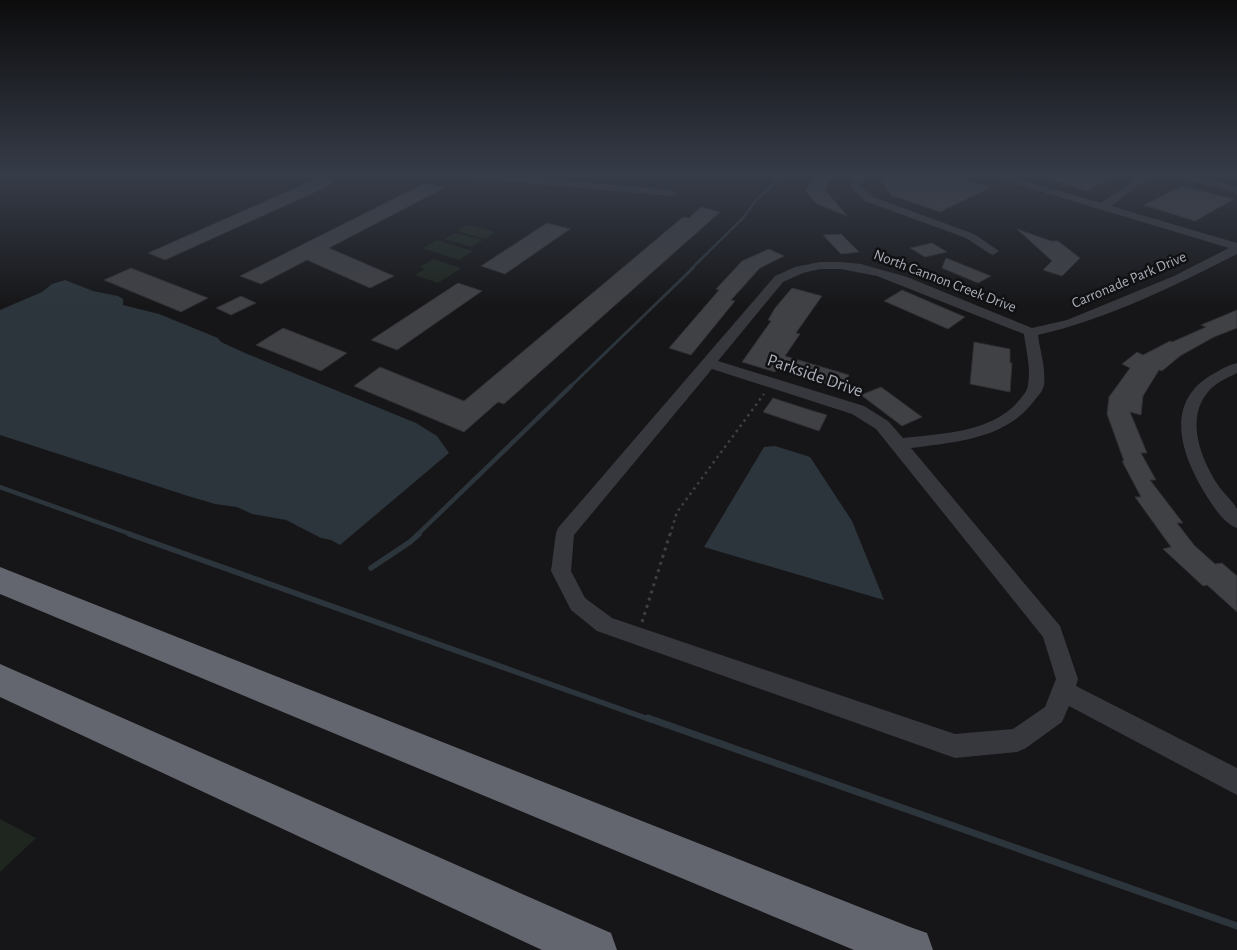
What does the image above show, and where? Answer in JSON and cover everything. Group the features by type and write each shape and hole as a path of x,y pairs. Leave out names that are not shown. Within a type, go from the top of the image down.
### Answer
{"highway":[{"path":"0,580 910,950"},
{"path":"0,680 594,950"}],"street":[{"path":"922,218 970,236 993,251"},
{"path":"1142,218 1237,248"},
{"name":"Carronade Park Drive","path":"1031,332 1071,323 1178,279 1237,248"},
{"name":"North Cannon Creek Drive","path":"1031,332 880,271 838,264 794,270 779,279 564,533 561,571 578,604 605,625 955,746 1017,740 1054,714 1063,691"},
{"path":"899,444 963,436 987,429 1009,418 1026,405 1036,386 1031,332"},
{"name":"Parkside Drive","path":"709,363 858,410 882,425 1052,632 1067,679 1063,691"},
{"path":"1237,367 1214,380 1202,390 1191,408 1188,426 1192,449 1203,475 1226,510 1237,521"},
{"path":"1063,691 1237,782"}],"path":[{"path":"638,636 678,512 772,383"}],"shaded area":[{"path":"468,225 495,232 485,239 457,231"},
{"path":"455,233 483,240 472,247 444,239"},
{"path":"437,240 473,251 459,260 422,248"},
{"path":"433,259 461,268 438,283 415,275 425,269 420,267"},
{"path":"65,280 93,291 118,296 123,299 123,305 159,314 218,338 221,342 245,353 416,423 437,436 449,453 340,545 331,540 321,538 286,520 252,514 237,507 215,504 188,496 0,435 0,310 42,292 52,284"},
{"path":"775,446 810,457 852,521 884,600 704,547 764,447"},
{"path":"0,819 36,838 0,872"}],"building":[{"path":"227,218 257,218 165,260 148,253"},
{"path":"355,218 386,218 329,248 394,276 370,288 307,260 261,284 240,276"},
{"path":"681,218 713,218 504,404 498,402 464,432 354,386 380,367 464,401"},
{"path":"1186,218 1200,218 1195,221"},
{"path":"547,223 570,229 505,274 481,266"},
{"path":"1017,229 1051,241 1058,241 1080,258 1062,276 1043,270 1052,261"},
{"path":"841,234 859,252 841,254 823,235"},
{"path":"932,243 947,252 925,257 910,248"},
{"path":"769,249 784,256 760,268 731,300 735,301 691,355 669,348 719,290 716,289 742,261"},
{"path":"946,258 991,276 978,283 942,268"},
{"path":"131,268 208,298 181,312 104,280"},
{"path":"458,283 482,291 397,350 371,340"},
{"path":"792,288 822,296 796,333 800,334 785,356 849,375 842,389 776,369 775,372 742,362 771,321 768,320 775,308"},
{"path":"902,290 965,317 948,329 884,301"},
{"path":"241,296 256,303 231,315 216,308"},
{"path":"1237,310 1237,328 1214,337 1180,356 1162,371 1159,370 1143,396 1141,415 1130,412 1147,453 1141,453 1156,480 1150,480 1183,523 1177,523 1194,545 1215,564 1222,563 1237,576 1237,612 1207,585 1203,586 1163,549 1171,547 1135,497 1141,497 1122,461 1124,461 1107,414 1109,397 1130,368 1122,364 1137,352 1143,355 1170,341 1172,342 1206,327 1201,325"},
{"path":"283,328 347,353 321,371 256,345"},
{"path":"974,342 1010,349 1010,363 1012,363 1010,392 970,384"},
{"path":"881,387 922,417 902,426 861,395"},
{"path":"773,398 827,415 819,431 763,412"}],"waterway":[{"path":"691,269 742,218"},
{"path":"570,387 693,268"},
{"path":"417,535 571,386"},
{"path":"0,487 133,535"},
{"path":"129,534 651,720"},
{"path":"371,568 419,534"},
{"path":"648,718 1237,926"}]}
